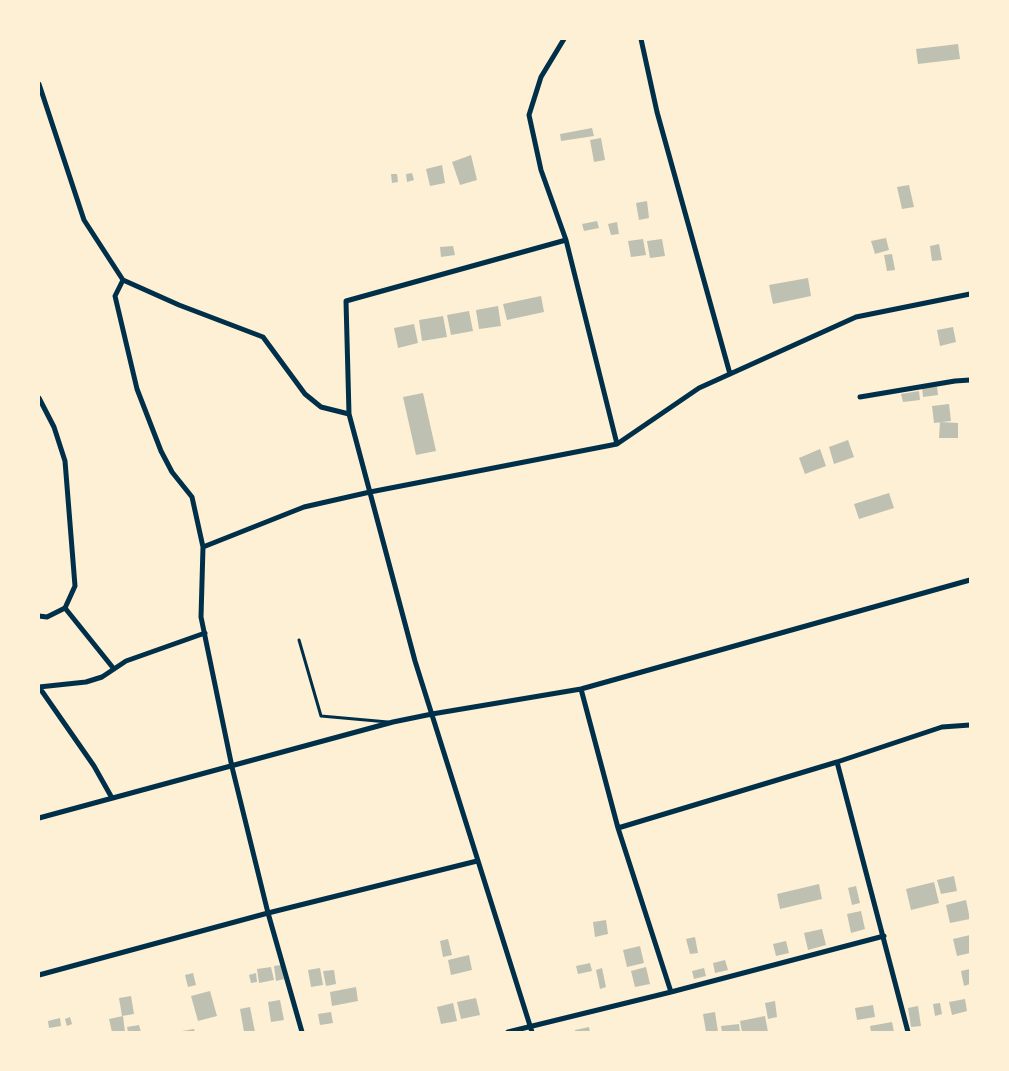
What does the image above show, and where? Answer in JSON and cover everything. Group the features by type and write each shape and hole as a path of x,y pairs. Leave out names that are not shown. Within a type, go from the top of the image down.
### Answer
{"street":[{"path":"564,39 541,77 529,115 541,170 566,240 617,444"},
{"path":"641,39 656,112 730,374"},
{"path":"39,84 84,220 123,280 179,305 263,336 305,394 321,407 349,414"},
{"path":"532,1030 415,661 349,414 346,301 566,240"},
{"path":"123,280 115,296 137,389 161,451 172,472 192,497 203,547 201,617 232,767 268,913 302,1032"},
{"path":"203,547 304,507 370,492 617,444 699,388 856,317 970,294"},
{"path":"860,397 970,380"},
{"path":"39,398 54,427 65,461 75,586 65,608 47,617 39,616"},
{"path":"39,818 393,722 581,689 970,580"},
{"path":"65,608 114,669"},
{"path":"112,798 94,766 39,687 86,682 102,677 126,661 205,633"},
{"path":"581,689 618,828 671,992"},
{"path":"618,828 837,762 942,727 970,725"},
{"path":"837,762 908,1032"},
{"path":"39,975 268,913 478,861"},
{"path":"508,1032 532,1030 884,936"}],"lane":[{"path":"299,640 321,716 393,722"}],"building":[{"path":"958,44 960,59 918,64 916,49"},
{"path":"592,128 594,136 561,141 560,134"},
{"path":"601,138 605,160 594,162 590,140"},
{"path":"471,155 477,180 460,185 452,162"},
{"path":"442,165 445,183 430,186 426,169"},
{"path":"412,173 414,180 407,182 406,174"},
{"path":"391,174 397,174 398,182 392,183"},
{"path":"909,185 914,207 902,209 897,187"},
{"path":"647,201 649,218 639,220 636,203"},
{"path":"597,221 599,228 584,231 582,224"},
{"path":"617,222 619,234 611,235 608,224"},
{"path":"886,238 889,250 875,254 871,241"},
{"path":"643,239 646,255 631,257 628,241"},
{"path":"662,239 665,256 650,258 647,241"},
{"path":"939,244 942,260 932,261 930,246"},
{"path":"453,246 455,255 441,257 440,247"},
{"path":"892,254 895,270 887,271 884,255"},
{"path":"808,278 811,296 773,304 769,285"},
{"path":"541,296 544,312 507,320 503,304"},
{"path":"498,306 501,326 479,329 476,310"},
{"path":"469,311 473,331 451,335 447,315"},
{"path":"443,316 447,337 422,341 419,320"},
{"path":"414,324 418,343 398,348 394,328"},
{"path":"953,327 956,342 940,346 937,330"},
{"path":"937,386 938,395 923,397 922,387"},
{"path":"919,391 920,400 903,402 901,394"},
{"path":"423,393 436,451 416,455 403,397"},
{"path":"949,404 951,421 934,423 932,406"},
{"path":"940,422 958,423 958,438 939,438"},
{"path":"848,440 854,457 834,464 829,447"},
{"path":"820,449 826,466 805,474 799,458"},
{"path":"889,493 894,508 859,519 854,504"},
{"path":"954,876 957,891 941,894 937,880"},
{"path":"934,882 939,903 911,910 906,889"},
{"path":"819,884 822,899 780,909 777,894"},
{"path":"856,886 860,903 852,905 848,888"},
{"path":"966,900 970,919 950,923 946,905"},
{"path":"861,911 865,929 851,933 847,914"},
{"path":"606,920 608,934 595,937 593,922"},
{"path":"822,929 826,945 808,950 804,933"},
{"path":"970,935 970,953 957,956 953,939"},
{"path":"695,937 698,953 690,954 686,939"},
{"path":"448,939 452,955 443,957 440,941"},
{"path":"786,941 789,953 776,956 773,944"},
{"path":"640,946 644,963 627,967 623,950"},
{"path":"469,955 472,970 451,975 448,960"},
{"path":"725,960 728,970 715,973 713,963"},
{"path":"590,963 592,971 578,974 576,966"},
{"path":"281,965 284,979 276,981 274,966"},
{"path":"271,967 274,980 259,983 257,969"},
{"path":"646,967 650,984 635,987 631,971"},
{"path":"320,968 323,985 311,987 308,970"},
{"path":"602,968 606,987 600,989 596,970"},
{"path":"704,968 706,976 694,979 692,971"},
{"path":"970,969 970,984 964,986 961,971"},
{"path":"334,970 336,984 326,986 323,971"},
{"path":"193,973 196,985 188,987 185,975"},
{"path":"256,973 257,982 251,983 249,975"},
{"path":"356,987 358,1001 332,1006 330,992"},
{"path":"210,991 217,1016 198,1021 191,996"},
{"path":"131,996 134,1014 122,1016 119,998"},
{"path":"476,998 480,1015 461,1019 457,1002"},
{"path":"965,999 967,1011 952,1015 949,1002"},
{"path":"280,1000 284,1020 271,1022 268,1002"},
{"path":"775,1001 777,1017 768,1019 765,1003"},
{"path":"453,1003 457,1021 441,1024 437,1007"},
{"path":"940,1003 942,1014 935,1016 933,1004"},
{"path":"873,1005 875,1017 857,1020 855,1008"},
{"path":"918,1006 921,1026 911,1027 908,1008"},
{"path":"250,1007 255,1032 244,1032 240,1009"},
{"path":"331,1012 333,1023 320,1025 318,1014"},
{"path":"715,1012 718,1032 706,1032 703,1014"},
{"path":"123,1016 125,1032 112,1032 109,1019"},
{"path":"765,1016 768,1032 742,1032 740,1021"},
{"path":"70,1017 72,1024 67,1026 65,1019"},
{"path":"60,1018 61,1026 49,1028 48,1021"},
{"path":"892,1022 894,1032 871,1032 870,1026"},
{"path":"739,1024 740,1032 722,1032 721,1026"},
{"path":"139,1025 141,1032 128,1032 127,1027"},
{"path":"589,1027 590,1032 575,1032 575,1030"},
{"path":"194,1029 195,1032 182,1032 182,1031"}]}
